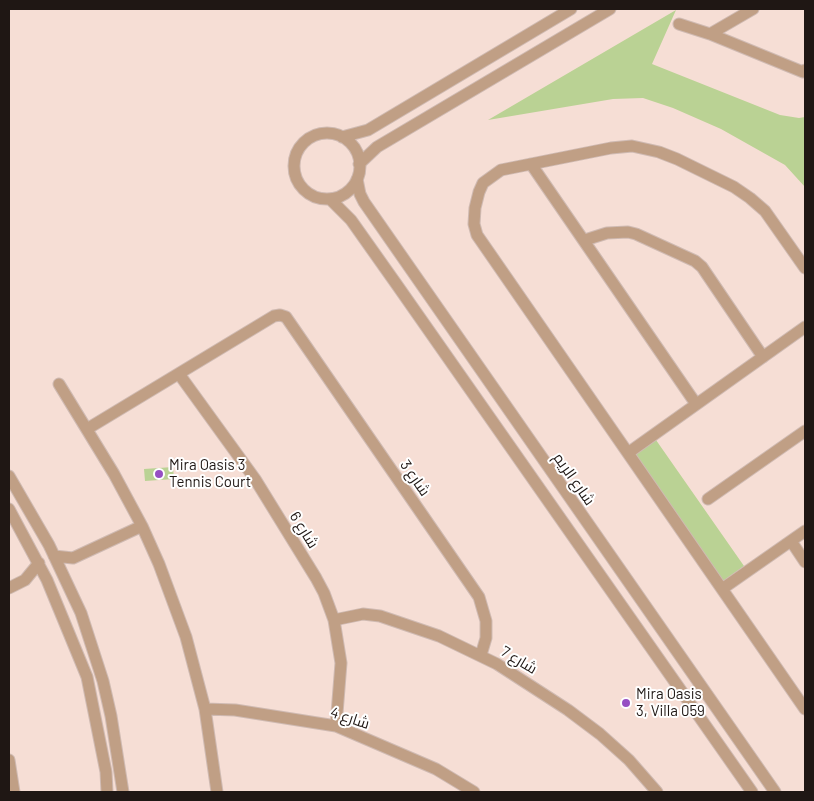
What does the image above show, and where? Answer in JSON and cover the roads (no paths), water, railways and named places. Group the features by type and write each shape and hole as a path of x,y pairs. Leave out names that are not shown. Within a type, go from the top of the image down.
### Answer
{"street":[{"path":"342,137 368,130 571,9"},
{"path":"360,164 377,148 610,9"},
{"path":"710,34 753,9"},
{"path":"679,24 710,34 803,72 805,70"},
{"path":"329,133 349,141 360,164 357,179 346,193 330,199 319,199 301,187 293,167 295,156 304,142 318,134 329,133"},
{"path":"805,268 765,211 757,204 734,187 677,159 644,149 621,146 501,170 483,183 475,208 475,229 477,235 805,709"},
{"path":"532,164 696,404"},
{"name":"شارع الريم","path":"357,179 364,202 775,792"},
{"path":"330,199 348,216 368,244 752,792"},
{"path":"585,240 607,233 628,232 695,261 702,267 763,357"},
{"name":"شارع 3","path":"179,374 269,320 282,321 292,328 479,596 486,621 486,638 481,655"},
{"path":"628,453 805,327"},
{"path":"87,429 179,374"},
{"name":"شارع 6","path":"179,374 255,479 316,578 334,620 341,664 336,726"},
{"path":"59,384 114,474 142,526 159,564 186,637 205,709 217,792"},
{"path":"708,499 805,430"},
{"path":"9,477 64,575 84,621 103,681 111,716 123,792"},
{"path":"27,507 11,513 47,580 87,677 106,772 107,792"},
{"path":"54,556 73,558 142,526"},
{"path":"722,589 805,531"},
{"path":"791,542 805,562"},
{"path":"64,575 73,558"},
{"path":"9,588 25,580 38,563"},
{"path":"25,580 47,580"},
{"name":"شارع 7","path":"334,620 363,614 380,616 439,636 481,655 523,679 584,721 629,760 657,792"},
{"path":"87,677 96,688 102,712 105,716 111,716"},
{"name":"شارع 4","path":"205,709 235,710 336,726 436,769 474,792"},
{"path":"98,732 104,731 110,735 115,766 121,774"},
{"path":"9,760 14,792"}],"place":[{"name":"Mira Oasis 3 Tennis Court","path":"159,474"},
{"name":"Mira Oasis 3, Villa 059","path":"626,703"}]}
